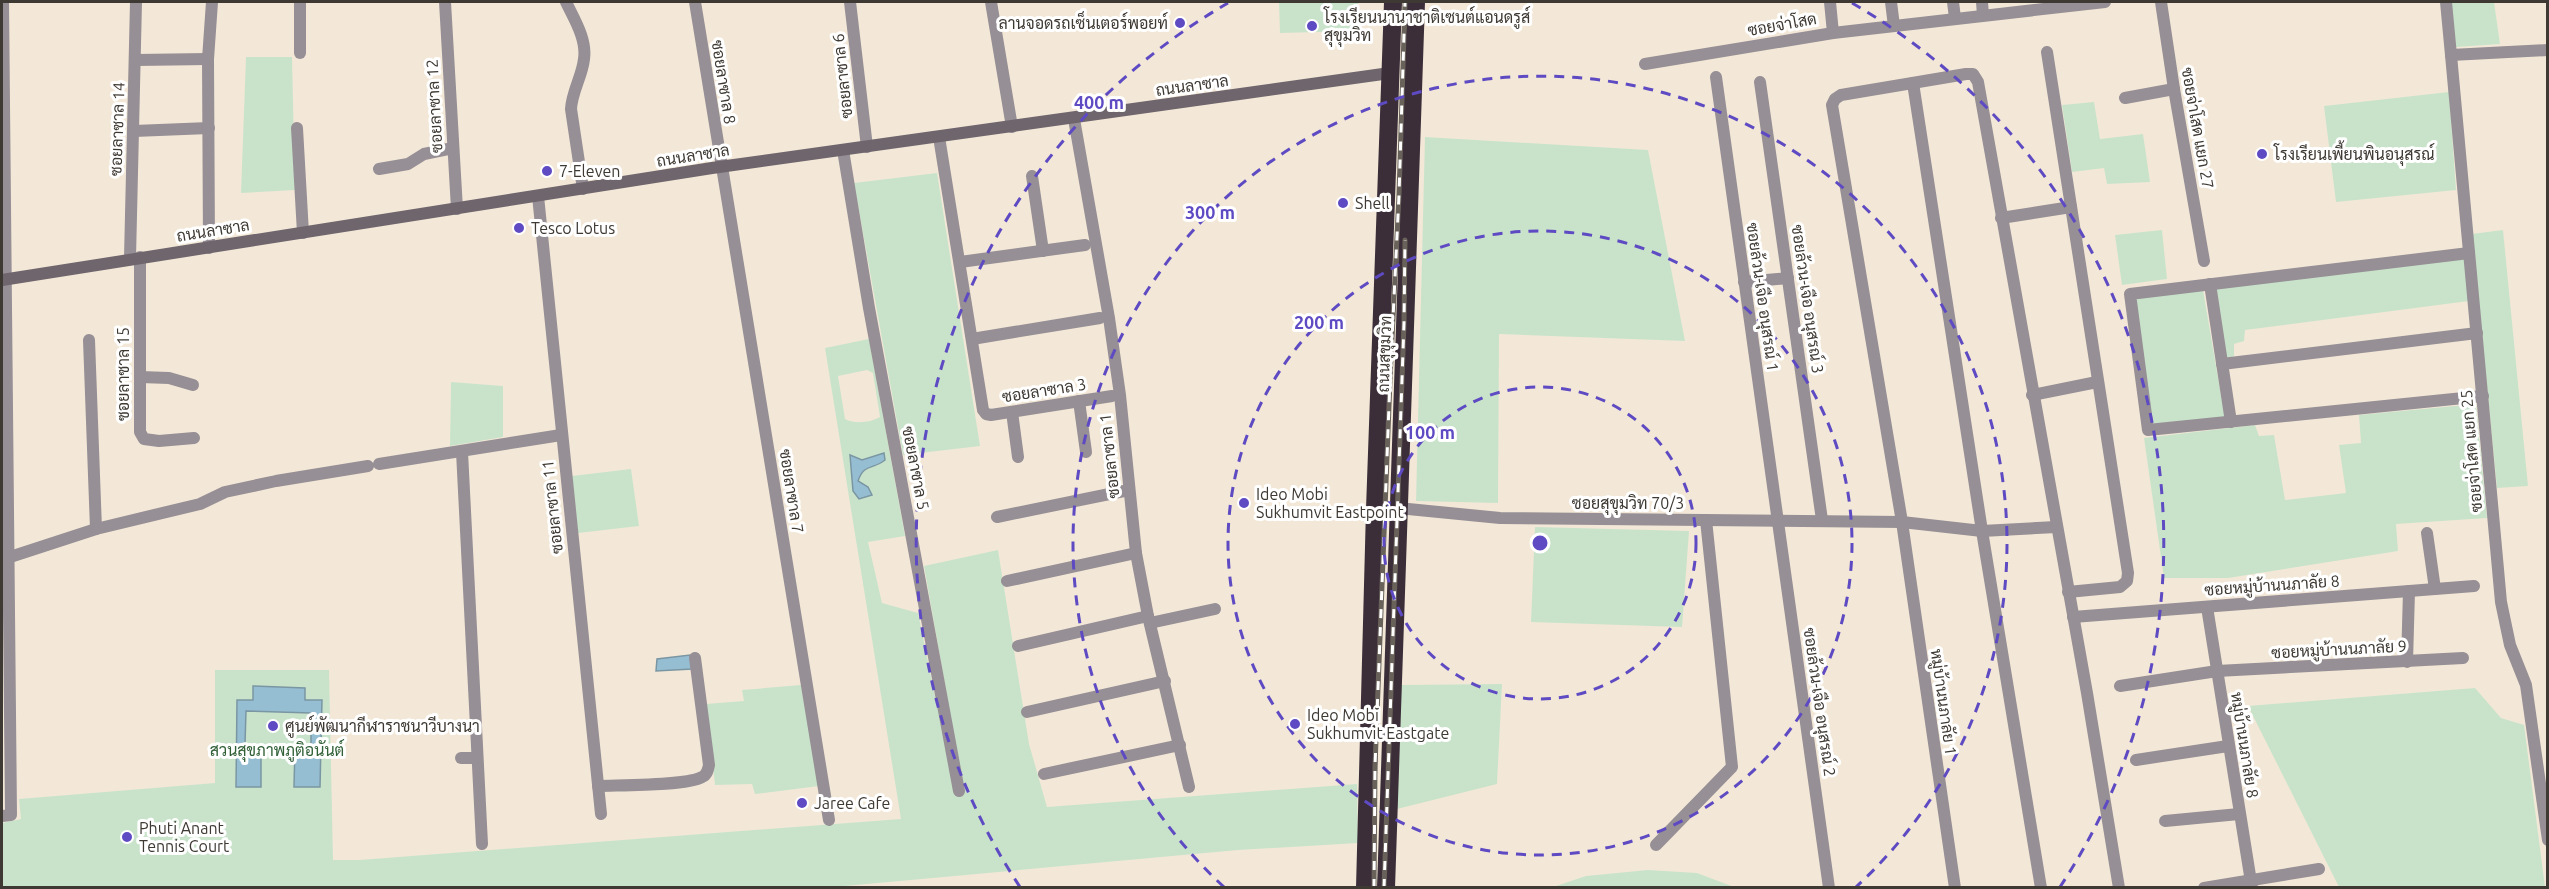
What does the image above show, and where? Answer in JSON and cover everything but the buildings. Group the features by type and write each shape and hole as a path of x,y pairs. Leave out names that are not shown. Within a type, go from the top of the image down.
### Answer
{"highway":[{"name":"ถนนสุขุมวิท","path":"1365,888 1375,509 1393,2"},
{"name":"ถนนสุขุมวิท","path":"1386,888 1416,2"},
{"path":"1390,73 1413,71"}],"street":[{"path":"2,816 11,814 3,2"},
{"name":"ซอยลาซาล 14","path":"135,258 136,2"},
{"path":"209,248 208,58 212,2"},
{"path":"300,2 300,53"},
{"name":"ซอยลาซาล 12","path":"445,2 457,209"},
{"path":"566,2 581,33 585,48 571,109 583,189"},
{"name":"ซอยลาซาล 8","path":"695,2 720,167"},
{"name":"ซอยลาซาล 6","path":"850,2 867,147"},
{"path":"991,2 1012,127"},
{"path":"1830,2 1833,33"},
{"path":"1891,2 1894,26"},
{"path":"1953,2 1955,18"},
{"path":"1982,2 1983,15"},
{"name":"ซอยจ่าโสด","path":"1645,64 1833,33 2079,3 2105,2"},
{"name":"ซอยจ่าโสด แยก 27","path":"2162,2 2174,89 2204,261"},
{"path":"2446,2 2451,55 2547,50"},
{"path":"2048,52 2128,573 2127,581 2120,587 2068,592"},
{"name":"ซอยจ่าโสด แยก 25","path":"2451,55 2501,602 2510,645 2526,684 2547,840"},
{"path":"136,60 208,58"},
{"name":"ถนนลาซาล","path":"4,279 720,167 1390,73"},
{"path":"2041,888 1982,531 1913,83 1966,74 1973,74 1978,82 2119,888"},
{"name":"ซอยล้วน-เจือ อนุสรณ์ 1","path":"1716,77 1778,521"},
{"name":"ซอยล้วน-เจือ อนุสรณ์ 3","path":"1760,82 1822,520"},
{"name":"หมู่บ้านนภาลัย 1","path":"1913,83 1841,95 1832,105 1902,522 1955,888"},
{"path":"2125,98 2174,89"},
{"name":"ซอยลาซาล 1","path":"1074,118 1109,318 1136,554 1189,787"},
{"path":"134,131 208,128"},
{"path":"297,128 303,232"},
{"name":"ซอยลาซาล 3","path":"939,137 983,410 986,414 991,415 1112,396"},
{"path":"379,169 408,164 423,154 453,148"},
{"name":"ซอยลาซาล 5","path":"843,150 869,308 959,791"},
{"name":"ซอยลาซาล 7","path":"720,167 829,820"},
{"path":"1032,176 1043,250"},
{"name":"ซอยลาซาล 11","path":"538,196 601,814"},
{"path":"2001,218 2071,207"},
{"path":"960,262 1085,245"},
{"path":"2469,253 2130,294 2148,430 2483,396"},
{"name":"ซอยลาซาล 15","path":"135,258 140,432 142,438 159,441 194,438"},
{"path":"1744,282 1788,278"},
{"path":"2210,284 2231,422"},
{"path":"972,339 1100,318"},
{"path":"2222,364 2477,333"},
{"path":"89,340 96,529"},
{"path":"140,377 169,378 193,385"},
{"path":"2032,395 2097,382"},
{"path":"1079,402 1086,452"},
{"path":"1012,412 1018,457"},
{"path":"7,558 96,529 200,504 225,492 276,481 561,435"},
{"path":"462,452 482,844"},
{"path":"997,517 1129,490"},
{"name":"ซอยสุขุมวิท 70/3","path":"1375,509 1398,508 1500,518 1902,522 1982,531 2056,527"},
{"path":"1656,845 1732,767 1706,520"},
{"name":"ซอยล้วน-เจือ อนุสรณ์ 2","path":"1778,521 1829,888"},
{"path":"2427,532 2435,589"},
{"path":"1007,581 1136,554"},
{"name":"ซอยหมู่บ้านนภาลัย 8","path":"2073,617 2474,586"},
{"path":"2407,662 2409,591"},
{"name":"หมู่บ้านนภาลัย 8","path":"2207,607 2252,883"},
{"path":"1018,646 1149,619 1215,609"},
{"path":"598,786 687,782 706,774 709,765 695,658"},
{"name":"ซอยหมู่บ้านนภาลัย 9","path":"2120,686 2217,672 2463,658"},
{"path":"1027,712 1164,681"},
{"path":"1044,774 1179,745"},
{"path":"2136,760 2228,746"},
{"path":"461,759 477,758"},
{"path":"2165,820 2239,814"},
{"path":"2204,888 2252,883 2319,869"}],"green space":[{"path":"1279,2 1358,2 1358,31 1280,33"},
{"path":"2451,2 2494,2 2500,44 2456,47"},
{"path":"246,57 292,57 295,190 241,193"},
{"path":"2449,92 2456,190 2336,202 2324,106"},
{"path":"2094,102 2100,139 2143,134 2150,182 2107,184 2104,168 2072,172 2062,105"},
{"path":"1425,137 1648,150 1685,341 1499,334 1498,503 1416,501"},
{"path":"937,173 980,446 903,455 854,183"},
{"path":"2162,230 2167,279 2122,285 2115,235"},
{"path":"2503,230 2528,486 2497,488 2472,234"},
{"path":"2464,259 2469,301 2245,330 2244,341 2234,344 2234,356 2226,359 2214,286"},
{"path":"2203,290 2225,419 2150,427 2135,297"},
{"name":"ศูนย์พัฒนากีฬาราชนาวีบางนา","path":"869,339 905,536 868,542 882,603 918,613 936,701 948,702 924,566 998,550 1029,744 1047,807 1357,784 1358,843 1238,850 834,887 2,888 2,823 21,819 19,799 215,783 215,670 329,670 333,860 359,860 901,819 825,348","holes":["867,370 873,373 880,417 871,421 849,421 845,419 838,376","850,455 862,460 872,457 879,465 863,471 858,481 868,487 857,495"]},
{"path":"451,382 503,386 503,437 450,446"},
{"path":"2476,404 2487,518 2396,524 2398,551 2228,578 2164,578 2144,438 2255,425 2259,436 2274,435 2285,500 2346,493 2339,445 2361,443 2359,415"},
{"path":"631,469 639,526 578,533 572,476"},
{"path":"1535,527 1689,531 1682,627 1531,622"},
{"path":"1502,684 1497,784 1393,810 1399,685"},
{"path":"801,685 819,786 755,794 752,784 715,785 706,704 744,701 742,690"},
{"path":"2475,688 2501,718 2524,725 2545,887 2339,887 2248,706"},
{"path":"1648,870 1697,873 1734,887 1553,887 1586,876"}],"water":[{"path":"884,453 885,460 866,469 860,475 858,481 868,487 872,495 859,499 853,491 850,455 862,460"},
{"path":"690,655 692,669 656,671 657,659"},
{"path":"253,686 305,688 305,700 322,700 320,787 294,787 295,746 311,746 311,713 246,711 245,744 261,745 261,787 236,787 237,700 253,700"}],"railway":[{"path":"1374,888 1375,766 1405,2"},
{"path":"1384,888 1405,240"}],"place":[{"name":"ลานจอดรถเซ็นเตอร์พอยท์","path":"1180,23"},
{"name":"โรงเรียนนานาชาติเซนต์แอนดรูส์ สุขุมวิท","path":"1312,26"},
{"name":"โรงเรียนเพี้ยนพินอนุสรณ์","path":"2262,154"},
{"name":"7-Eleven","path":"547,171"},
{"name":"Shell","path":"1343,203"},
{"name":"Tesco Lotus","path":"519,228"},
{"name":"Ideo Mobi Sukhumvit Eastpoint","path":"1244,503"},
{"name":"Ideo Mobi Sukhumvit Eastgate","path":"1295,724"},
{"name":"ศูนย์พัฒนากีฬาราชนาวีบางนา","path":"273,726"},
{"name":"Jaree Cafe","path":"802,803"},
{"name":"Phuti Anant Tennis Court","path":"127,837"}],"park label":[{"name":"สวนสุขภาพภูติอนันต์","path":"277,750"}]}
